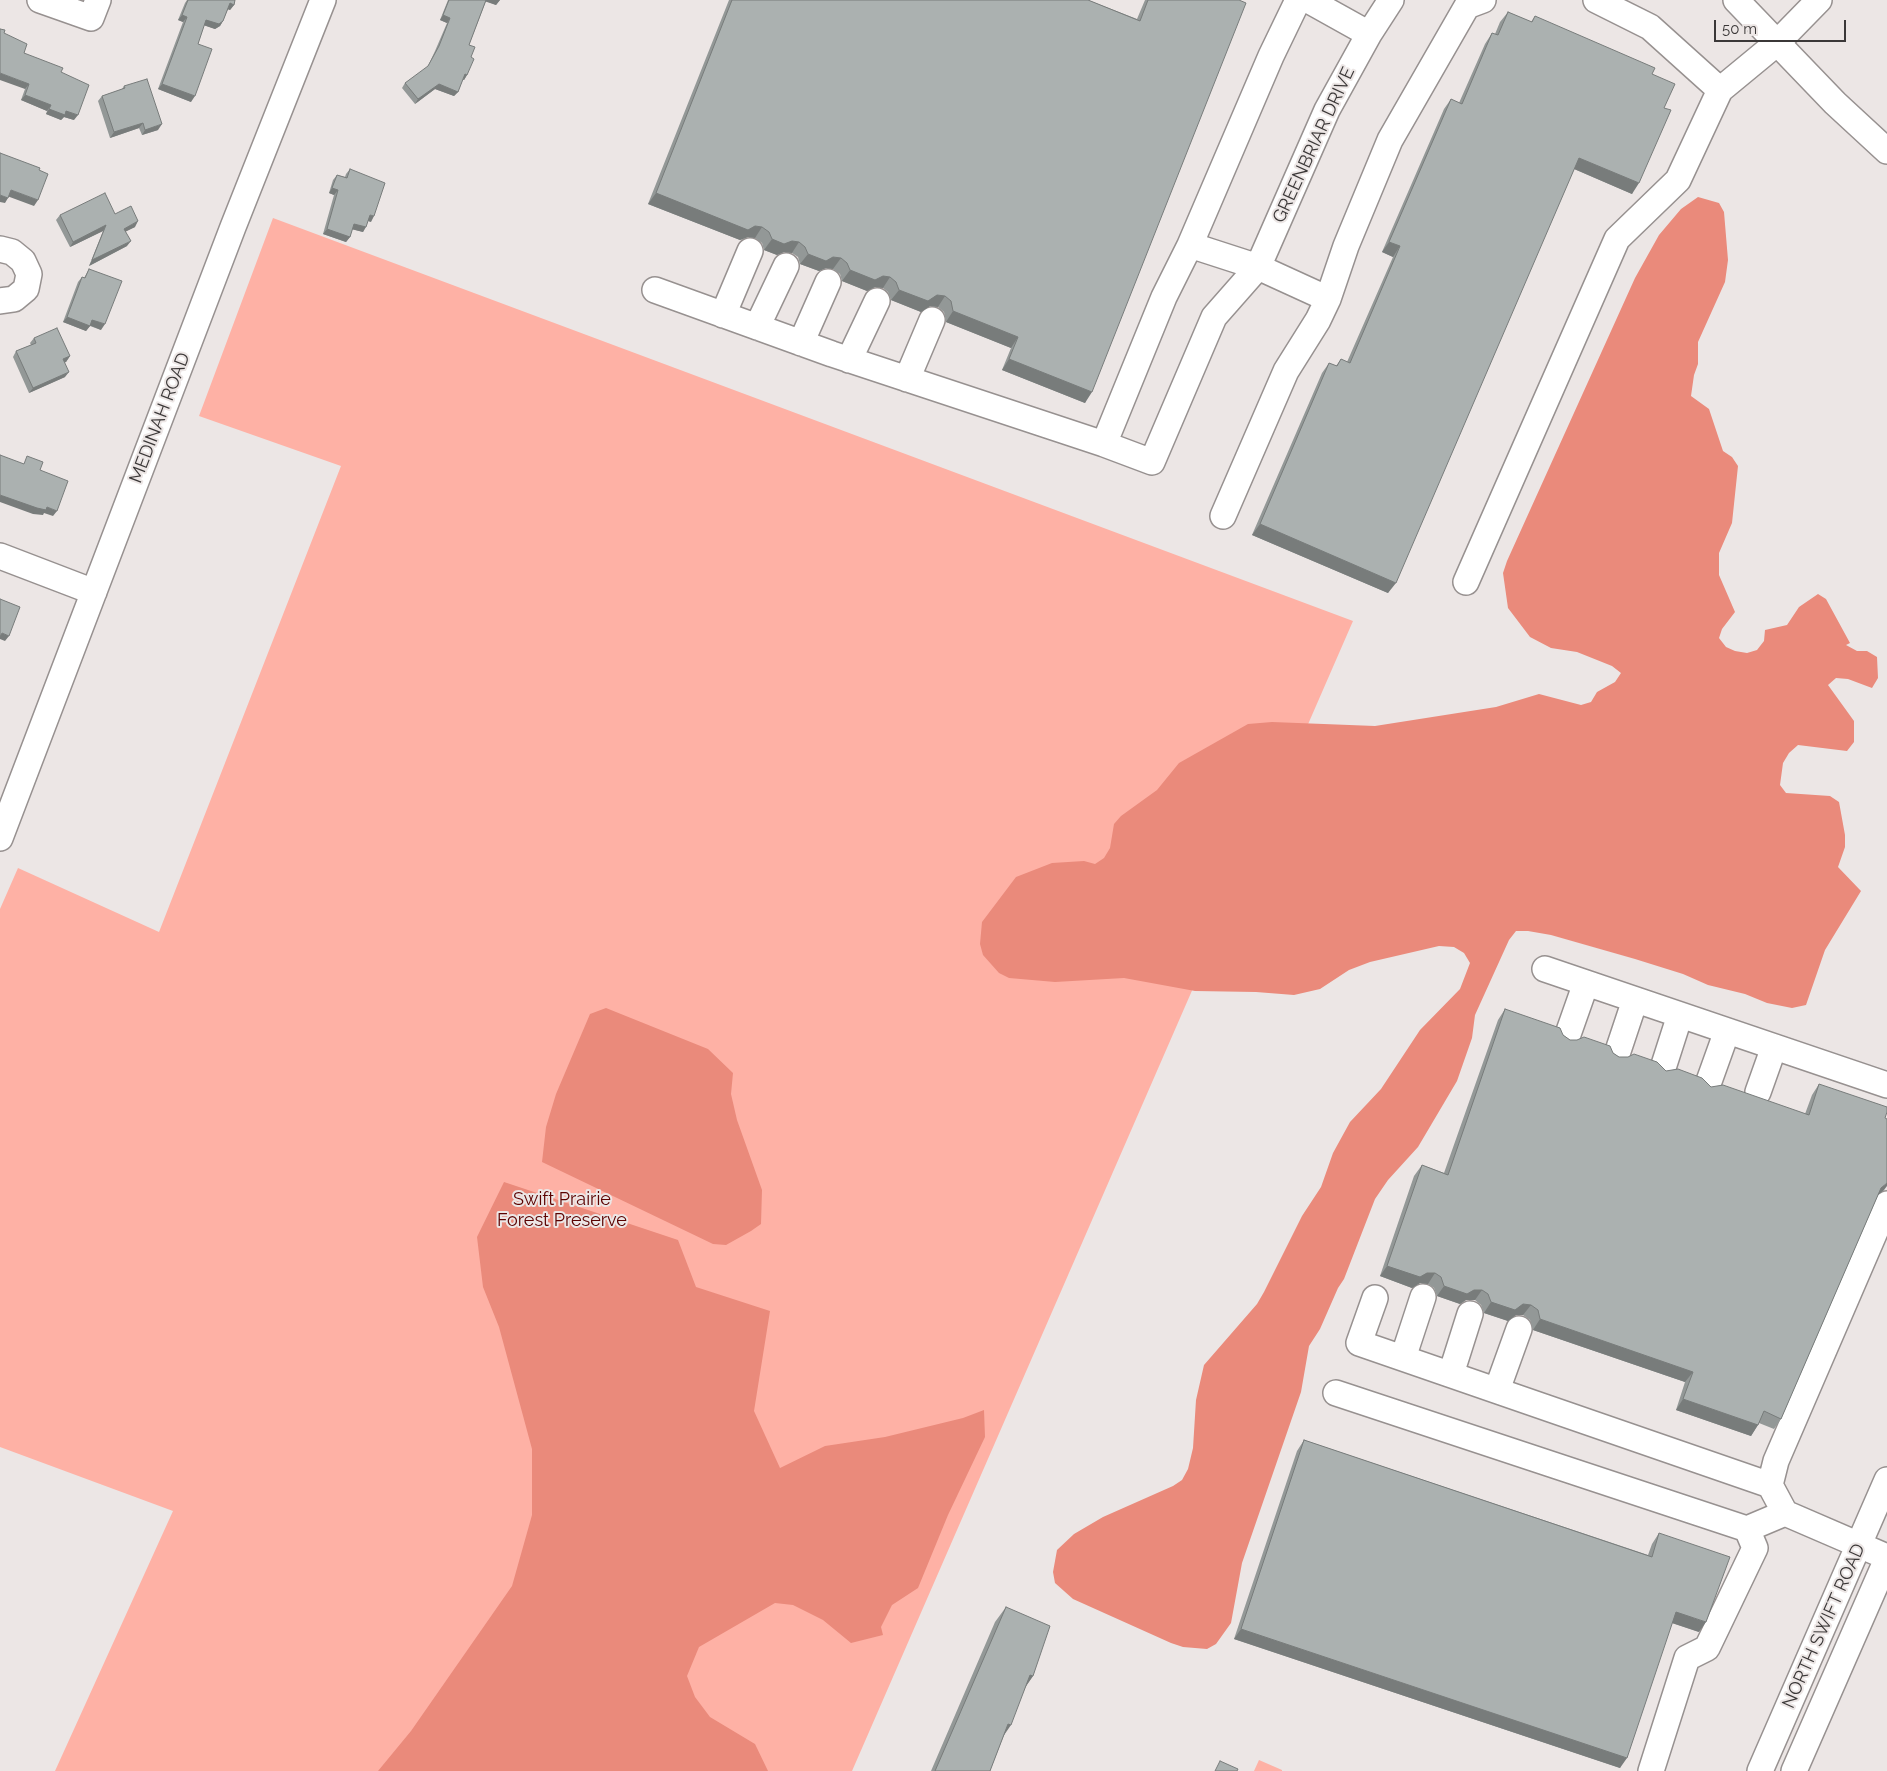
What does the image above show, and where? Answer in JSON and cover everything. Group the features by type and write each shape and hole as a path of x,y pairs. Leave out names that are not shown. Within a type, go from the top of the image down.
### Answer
{"street":[{"path":"40,0 94,9"},
{"name":"MEDINAH ROAD","path":"0,838 229,236 323,0"},
{"path":"655,290 849,360 1104,444 1164,297 1190,245 1267,65 1298,0"},
{"path":"1308,0 1368,34"},
{"name":"GREENBRIAR DRIVE","path":"1104,444 1152,462 1214,317 1258,267 1327,110 1368,34 1392,0"},
{"path":"1223,516 1286,371 1318,320 1328,299 1346,246 1390,140 1467,6 1483,0"},
{"path":"1596,0 1650,27 1720,90"},
{"path":"1736,0 1835,103 1887,152"},
{"path":"1466,582 1617,239 1678,180 1720,90 1777,42 1819,0"},
{"path":"1190,245 1258,267 1328,299"},
{"path":"0,250 12,252 23,261 29,274 26,289 14,299 0,301"},
{"path":"723,315 750,251"},
{"path":"757,327 786,266"},
{"path":"801,343 828,282"},
{"path":"849,360 876,301"},
{"path":"907,379 932,320"},
{"path":"0,556 94,592"},
{"path":"1545,969 1887,1085"},
{"path":"1567,1037 1586,983"},
{"path":"1617,1054 1635,1000"},
{"path":"1663,1068 1680,1015"},
{"path":"1708,1084 1728,1031"},
{"path":"1758,1092 1774,1047"},
{"path":"1887,1204 1776,1461 1770,1484 1785,1513 1887,1558"},
{"path":"1403,1358 1424,1297"},
{"path":"1375,1298 1359,1343 1770,1484"},
{"path":"1451,1374 1470,1314"},
{"path":"1497,1390 1519,1329"},
{"path":"1336,1393 1747,1529 1785,1513"},
{"name":"NORTH SWIFT ROAD","path":"1760,1771 1887,1480"},
{"path":"1651,1771 1687,1658 1707,1648 1755,1548 1747,1529"},
{"name":"NORTH SWIFT ROAD","path":"1794,1771 1887,1558"}],"green space":[{"name":"Swift Prairie Forest Preserve","path":"273,218 1353,621 852,1771 55,1771 173,1511 0,1447 0,909 18,868 159,932 341,466 199,416"},
{"path":"1259,1760 1282,1770 1282,1771 1254,1771"}],"shaded area":[{"path":"1698,197 1719,203 1724,212 1728,260 1725,282 1698,342 1698,364 1694,375 1691,396 1709,409 1723,451 1732,457 1738,466 1732,523 1719,553 1719,575 1735,612 1722,629 1719,638 1726,647 1735,651 1747,653 1757,650 1764,641 1765,630 1787,625 1799,607 1818,594 1826,599 1850,643 1846,645 1857,651 1867,651 1877,657 1878,678 1872,688 1848,679 1836,678 1828,685 1854,721 1854,742 1847,751 1798,745 1789,753 1783,763 1780,785 1786,793 1830,796 1839,802 1845,835 1845,847 1838,867 1861,891 1825,950 1806,1005 1792,1008 1767,1003 1745,994 1708,985 1683,974 1551,935 1516,931 1509,940 1475,1015 1472,1038 1457,1081 1418,1147 1388,1180 1375,1199 1344,1279 1338,1288 1320,1329 1309,1346 1301,1392 1242,1563 1231,1623 1216,1644 1207,1649 1183,1647 1171,1643 1073,1599 1055,1583 1053,1572 1057,1550 1074,1534 1103,1517 1173,1486 1182,1480 1188,1469 1193,1448 1196,1400 1204,1365 1257,1304 1302,1216 1321,1187 1333,1153 1350,1122 1381,1089 1420,1030 1460,989 1470,963 1464,953 1454,947 1439,946 1370,962 1349,970 1320,989 1294,995 1195,991 1124,978 1055,982 1009,978 999,973 983,955 980,944 982,922 1016,877 1052,863 1084,861 1095,864 1104,858 1110,848 1114,824 1121,816 1157,790 1179,763 1248,724 1272,722 1375,726 1496,707 1539,694 1581,705 1591,702 1597,692 1615,682 1621,673 1612,666 1577,652 1551,648 1530,637 1508,608 1503,573 1635,278 1659,235 1681,209"},
{"path":"606,1008 708,1049 733,1073 731,1094 737,1120 762,1190 761,1224 751,1231 726,1245 713,1244 542,1162 546,1127 556,1094 590,1014"},
{"path":"504,1182 678,1240 696,1287 770,1311 754,1411 780,1468 825,1446 885,1437 963,1418 984,1410 985,1437 948,1515 918,1588 892,1605 881,1627 883,1635 851,1643 823,1620 793,1605 775,1603 699,1647 687,1676 695,1697 710,1717 755,1744 768,1771 378,1771 411,1731 512,1586 532,1515 532,1449 499,1327 483,1287 477,1237"}],"building":[{"path":"188,0 235,0 234,5 230,3 223,21 219,24 206,20 198,44 212,49 195,96 162,84 187,17 182,15"},
{"path":"449,0 486,0 469,45 475,47 471,57 474,59 467,75 465,74 458,92 439,84 418,99 405,83 428,66 439,46 450,18 443,15"},
{"path":"732,0 1088,0 1140,21 1148,0 1239,0 1246,3 1092,392 1009,359 1018,337 953,311 951,301 945,296 937,295 928,301 899,290 896,282 890,277 883,276 875,280 850,270 847,263 841,258 833,257 826,261 808,254 805,247 799,242 792,241 784,244 772,239 769,232 762,227 755,226 748,230 656,193"},
{"path":"1508,12 1532,22 1535,16 1655,68 1652,74 1675,84 1664,108 1671,110 1639,183 1579,158 1396,583 1260,524 1329,363 1337,366 1341,359 1350,363 1400,246 1389,242 1451,99 1462,104 1492,33 1498,35"},
{"path":"0,29 5,30 4,33 27,44 24,53 63,68 61,72 89,85 78,115 66,111 65,115 49,109 51,105 25,95 29,84 0,73"},
{"path":"147,79 162,124 145,130 143,123 114,132 102,96 125,88 124,86"},
{"path":"0,153 40,168 39,170 48,174 38,200 11,190 8,198 0,195"},
{"path":"350,169 385,183 374,216 370,215 366,227 354,224 350,237 327,229 338,190 332,188 337,175 347,178"},
{"path":"105,193 115,214 131,206 138,221 124,229 131,241 92,260 106,225 73,242 60,215"},
{"path":"89,269 122,281 105,324 92,320 90,326 67,317 82,277 85,278"},
{"path":"57,328 70,356 63,359 69,372 33,388 16,351 36,343 34,338"},
{"path":"0,455 24,464 27,456 43,462 40,470 68,481 57,511 47,507 46,510 37,508 0,495"},
{"path":"0,599 20,607 9,636 2,633 0,637"},
{"path":"1505,1009 1560,1028 1563,1035 1570,1040 1584,1037 1610,1046 1613,1053 1619,1057 1628,1057 1634,1054 1657,1062 1666,1071 1678,1069 1702,1078 1711,1087 1723,1085 1809,1115 1819,1084 1887,1107 1885,1118 1887,1119 1887,1183 1881,1188 1781,1419 1764,1411 1758,1425 1683,1399 1693,1372 1540,1319 1538,1310 1531,1305 1523,1304 1515,1310 1491,1302 1488,1294 1482,1290 1474,1290 1467,1294 1444,1286 1441,1277 1435,1273 1427,1273 1420,1277 1387,1266 1422,1165 1448,1175"},
{"path":"1304,1440 1652,1557 1659,1533 1730,1557 1706,1622 1676,1612 1627,1758 1241,1629"},
{"path":"1006,1607 1050,1626 1033,1676 1030,1675 1011,1725 1008,1724 990,1771 935,1771"},
{"path":"1220,1761 1238,1769 1237,1771 1215,1771"}]}
